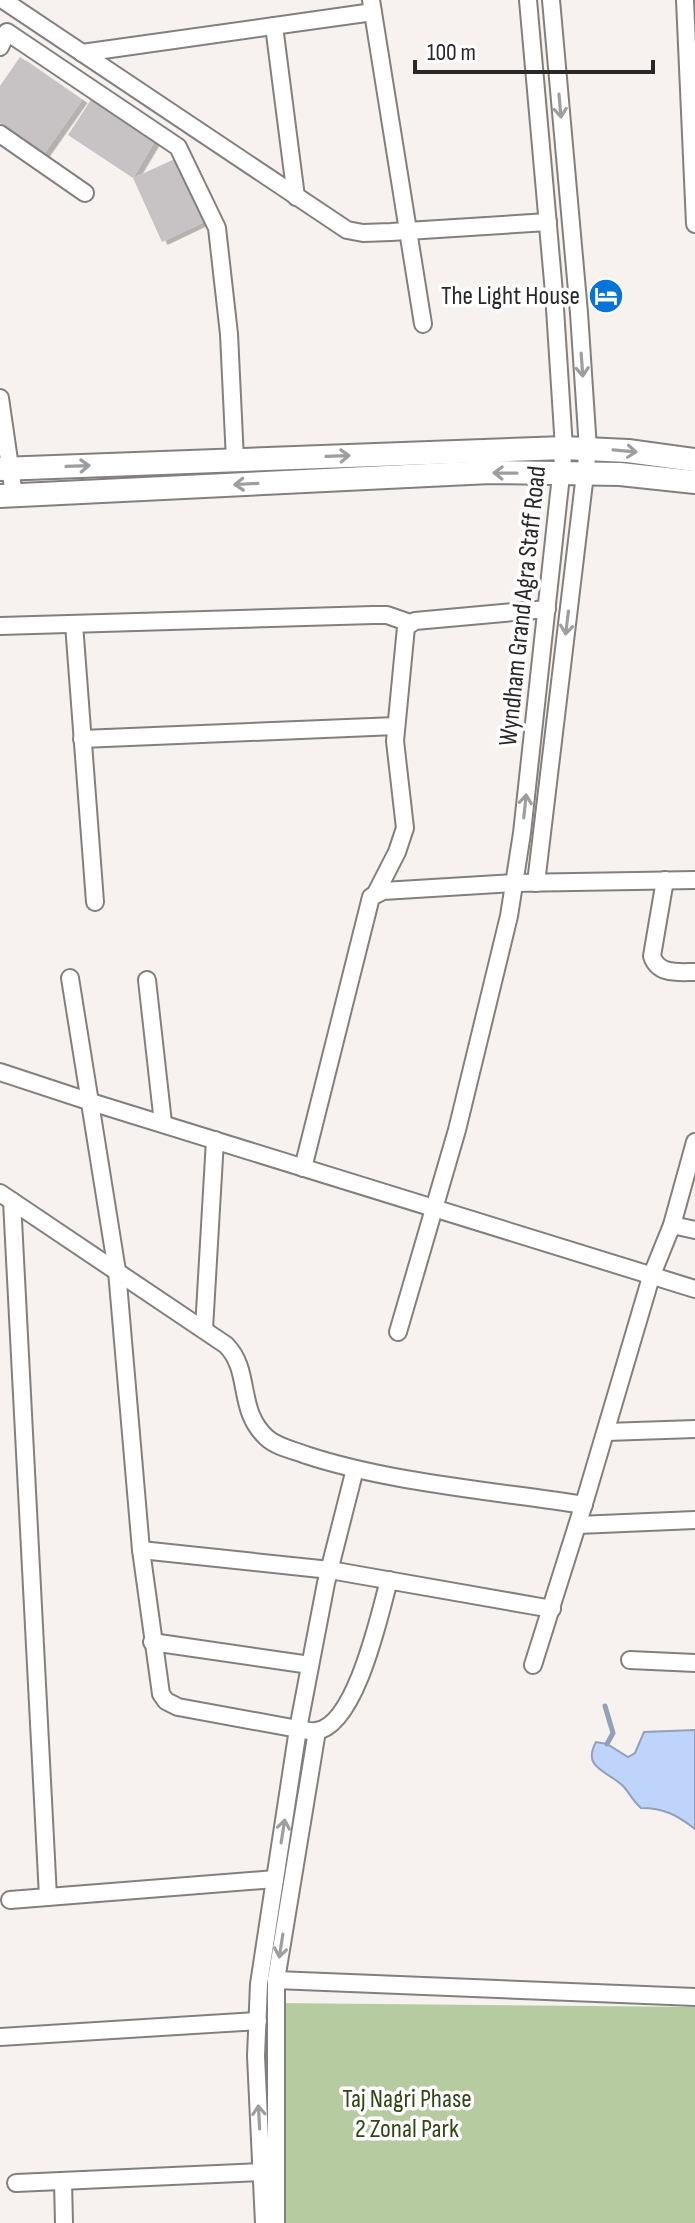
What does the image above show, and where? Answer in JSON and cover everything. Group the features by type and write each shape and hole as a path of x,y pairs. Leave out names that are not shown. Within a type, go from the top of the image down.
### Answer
{"street":[{"path":"3,0 347,230 363,233 548,222"},
{"name":"Wyndham Grand Agra Staff Road","path":"398,1332 435,1207 505,932 522,833 564,448 528,0"},
{"path":"536,883 588,449 551,0"},
{"path":"685,0 695,224"},
{"path":"82,53 274,26 372,6 423,324"},
{"path":"274,26 296,197"},
{"path":"0,47 7,32 178,147 217,228 229,334 235,460"},
{"path":"0,134 85,193"},
{"path":"0,398 7,496 474,473 620,474 695,482"},
{"path":"6,469 564,448 628,451 695,460"},
{"path":"0,626 373,615 387,615 410,623 547,609"},
{"path":"303,1168 367,903 376,893 397,852 405,828 396,760 396,726 404,631 410,623"},
{"path":"74,624 95,902"},
{"path":"82,739 396,726"},
{"path":"665,880 652,956 654,963 660,969 673,972 695,972"},
{"path":"376,893 514,883 695,880"},
{"path":"70,978 117,1271 141,1550 161,1694 171,1705 298,1729 317,1731 330,1725 350,1698 367,1659 389,1580"},
{"path":"147,980 163,1123"},
{"path":"0,1072 695,1289"},
{"path":"204,1329 215,1140"},
{"path":"533,1665 651,1277 672,1225 695,1142"},
{"path":"6,1197 204,1329 235,1354 252,1420 269,1440 282,1447 355,1469 584,1505"},
{"path":"6,1197 48,1897"},
{"path":"672,1225 695,1230"},
{"path":"606,1432 695,1429"},
{"path":"264,2223 256,2056 259,1984 298,1729 330,1570 355,1469"},
{"path":"578,1525 695,1520"},
{"path":"141,1550 330,1570 552,1609"},
{"path":"152,1642 310,1665"},
{"path":"630,1660 695,1663"},
{"path":"276,2223 276,1980 317,1731"},
{"path":"10,1900 275,1879"},
{"path":"276,1980 695,1997"},
{"path":"0,2037 258,2021"},
{"path":"16,2183 262,2172"},
{"path":"63,2181 64,2223"}],"green space":[{"name":"Taj Nagri Phase 2 Zonal Park","path":"275,2003 695,2007 695,2223 271,2223"}],"water":[{"path":"695,1730 695,1829 670,1813 641,1808 624,1787 594,1764 592,1758 596,1742 607,1744 628,1757 635,1753 644,1732"}],"building":[{"path":"20,57 82,100 44,154 0,123 0,86"},
{"path":"92,98 155,141 133,178 68,135"},
{"path":"177,158 206,221 162,242 133,178"}],"waterway":[{"path":"605,1706 613,1733 607,1744"}],"place":[{"name":"The Light House","path":"606,296"}]}
